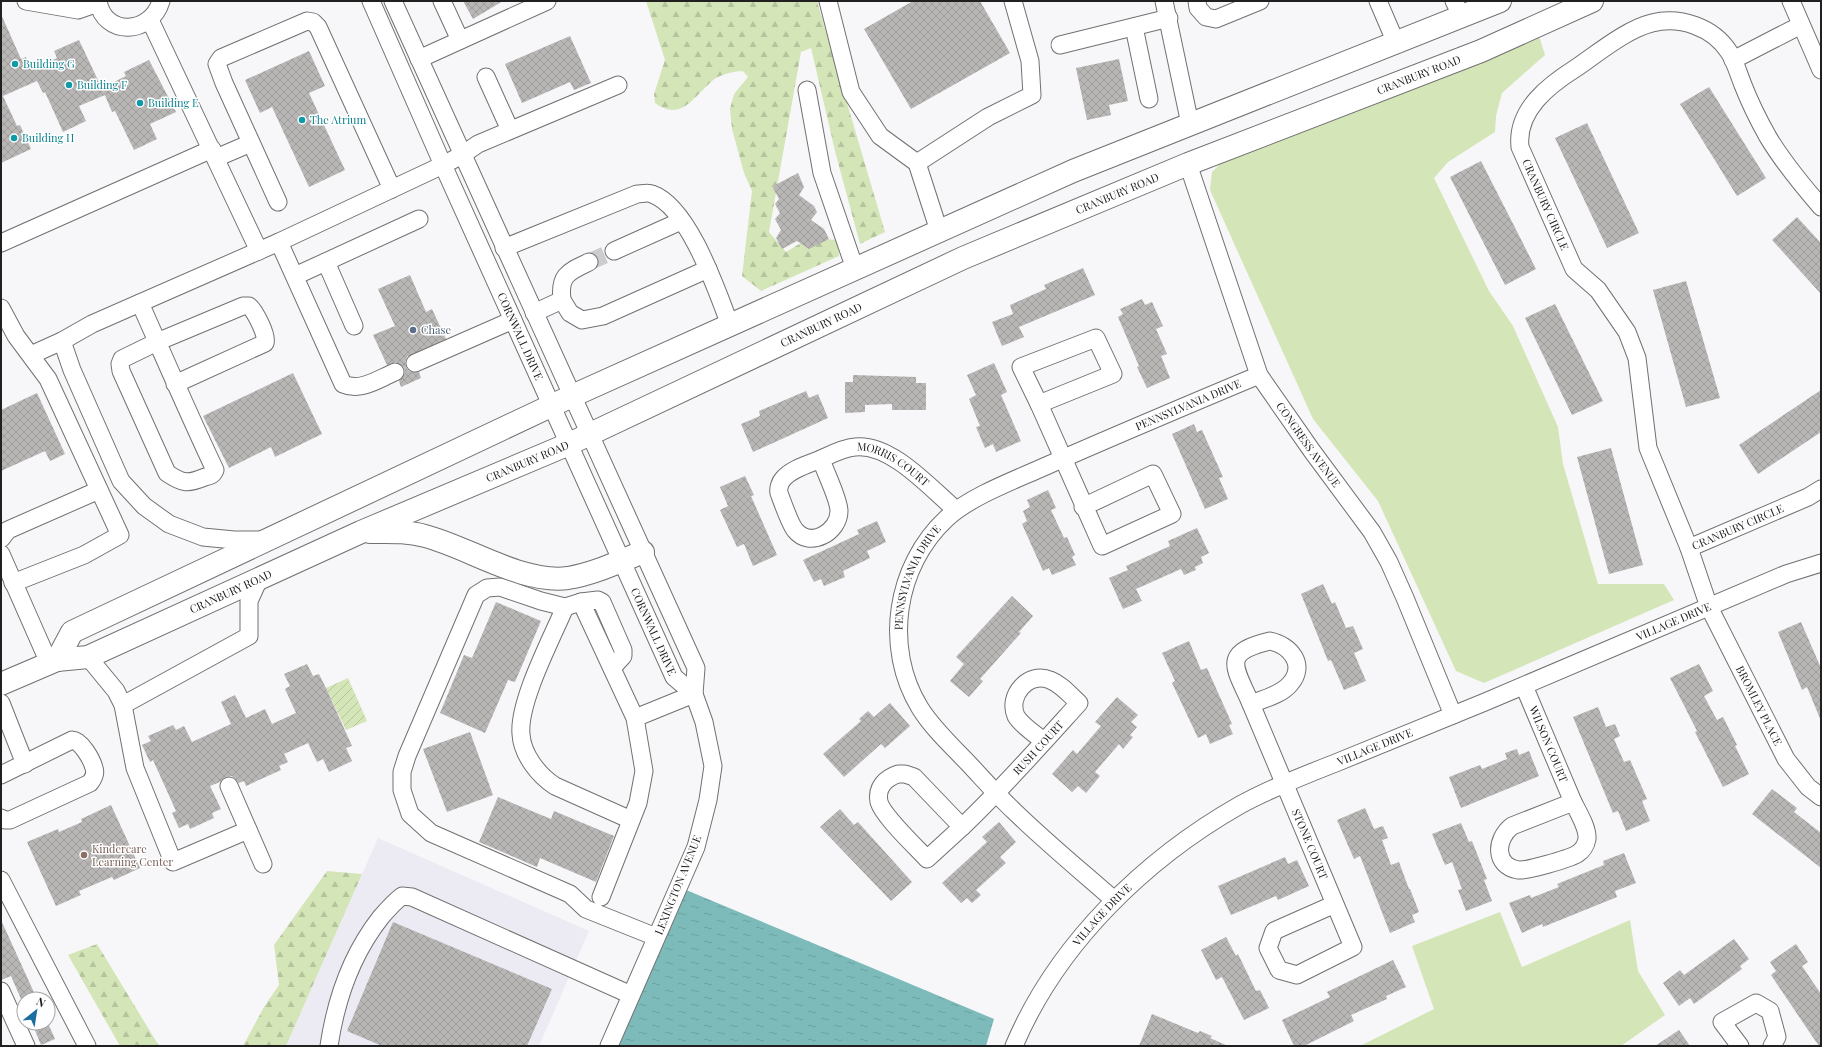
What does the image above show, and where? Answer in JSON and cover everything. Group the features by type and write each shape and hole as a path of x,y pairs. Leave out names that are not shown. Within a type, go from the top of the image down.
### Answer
{"main road":[{"path":"53,662 72,632 264,540 572,396 1073,171 1396,43 1458,9 1500,1"},
{"name":"CRANBURY ROAD","path":"1,684 53,662 88,657 361,532 569,444 963,258 1188,164 1481,51 1592,1"},
{"path":"361,532 405,532 425,536 503,566 534,576 566,578 591,573 643,552"}],"street":[{"path":"26,1 78,10 98,2 108,19 124,27 142,25 150,20 155,15 161,1"},
{"name":"CORNWALL DRIVE","path":"371,1 443,165 674,677 694,694"},
{"name":"CORNWALL DRIVE","path":"392,1 696,668 694,694"},
{"path":"442,1 460,40"},
{"path":"418,59 547,1"},
{"path":"828,1 851,92 880,136 917,163 938,231"},
{"path":"917,163 988,117 1032,95 1030,61 1013,1"},
{"path":"1164,1 1169,18 1190,124"},
{"path":"1197,1 1198,8 1206,18 1216,18 1260,1"},
{"path":"1378,1 1396,43"},
{"path":"1791,1 1821,70"},
{"path":"1060,45 1169,18"},
{"path":"150,20 259,251"},
{"name":"CRANBURY CIRCLE","path":"1821,207 1793,174 1768,137 1748,99 1730,52 1709,32 1695,25 1681,21 1666,20 1651,23 1632,31 1560,78 1542,93 1525,116 1519,138 1520,147 1574,269 1598,290 1627,332 1637,358 1648,448 1689,548 1808,497 1821,488"},
{"path":"278,202 217,64 221,58 307,21 313,22 318,27 392,188"},
{"path":"1733,60 1801,25"},
{"path":"1134,27 1149,99"},
{"path":"486,77 510,130"},
{"path":"31,355 62,341 92,324 279,242 443,165 462,155 478,144 618,85"},
{"path":"806,90 822,173 855,269"},
{"path":"1,243 214,153 251,143"},
{"name":"CONGRESS AVENUE","path":"1188,164 1259,375 1312,451 1372,532 1389,562 1405,598 1453,715"},
{"path":"504,248 637,194 651,193 667,205 681,221 695,241 708,269 730,325"},
{"path":"294,276 419,218"},
{"path":"614,251 681,221"},
{"path":"279,242 343,384 351,388 360,387 395,372"},
{"path":"326,262 354,326"},
{"path":"589,262 572,270 563,278 560,286 562,300 570,313 582,320 602,316 708,269"},
{"path":"534,313 562,300"},
{"path":"140,303 157,342 175,384 215,470 211,475 190,483 178,481 167,473 121,370 120,364 126,356 157,342 243,306 249,306 253,310 265,335 265,343 175,384"},
{"path":"1,308 16,336 48,379 120,535 84,555 8,579"},
{"path":"415,364 513,320"},
{"path":"1039,404 1113,374 1096,338 1021,367 1039,404 1083,507 1102,546 1172,514 1153,474 1083,507"},
{"path":"62,341 72,370 121,481 144,506 170,524 203,537 264,540"},
{"name":"PENNSYLVANIA DRIVE","path":"1114,900 1015,812 945,739 924,714 906,678 899,647 899,616 905,585 910,570 926,542 935,530 956,510 1002,485 1259,375"},
{"name":"MORRIS COURT","path":"821,459 838,451 855,447 880,450 896,459 956,510"},
{"path":"821,459 839,512 837,522 831,531 814,538 804,536 795,530 779,492 779,485 783,479 790,474 821,459"},
{"path":"1,539 8,530 99,490"},
{"name":"BROMLEY PLACE","path":"1689,548 1709,607 1786,759 1808,788 1821,797"},
{"path":"1,554 8,579 53,662"},
{"name":"VILLAGE DRIVE","path":"1014,1046 1049,983 1075,944 1114,900 1151,865 1195,832 1242,804 1284,784 1524,686 1786,574 1821,563"},
{"path":"123,705 249,636 249,601 259,579"},
{"path":"573,605 541,601 500,586 487,588 476,595 407,756 402,772 402,790 410,814 431,833 570,894 586,909 656,937"},
{"path":"573,605 612,668 635,718 644,771 638,803 601,898"},
{"path":"573,605 525,700 521,734 531,762 546,780 555,786 632,820"},
{"path":"88,657 116,691 123,705 135,768 173,862 248,830"},
{"name":"RUSH COURT","path":"962,827 914,777 905,774 898,774 889,777 879,792 880,802 885,812 927,859 962,827 997,793 1079,703 1056,683 1048,679 1031,680 1018,690 1014,706 1017,717 1044,741"},
{"name":"WILSON COURT","path":"1524,686 1586,832 1587,839 1584,848 1577,854 1526,870 1517,870 1508,866 1502,858 1499,849 1500,840 1504,832 1512,826 1573,802"},
{"path":"635,718 694,694"},
{"name":"LEXINGTON AVENUE","path":"609,1046 696,847 708,800 713,766 704,722 694,694"},
{"path":"1,703 25,764"},
{"name":"STONE COURT","path":"1251,704 1284,784 1335,904 1353,947 1296,975 1279,970 1268,948 1274,931 1335,904"},
{"path":"1,775 72,740 77,740 81,743 95,769 94,777 90,783 10,820 1,818"},
{"path":"228,786 263,864"},
{"path":"1,880 85,1046"},
{"path":"329,1046 333,1018 351,964 367,935 395,901 402,896 419,900 631,995"},
{"path":"1,991 26,1046"},
{"path":"1740,1046 1722,1022 1756,1003 1770,1011 1777,1037 1772,1046"}],"shaded area":[{"path":"378,838 589,931 539,1046 286,1046"}],"green space":[{"path":"646,1 817,1 885,232 860,244 836,155 811,48 801,52 769,232 786,252 809,238 838,240 839,256 761,291 742,276 752,191 744,173 732,129 730,109 734,94 748,77 743,71 729,73 716,78 688,104 674,110 665,109 655,103 654,94 665,60"},
{"path":"1539,36 1545,55 1502,93 1496,116 1495,132 1448,162 1434,178 1489,291 1513,326 1558,427 1563,464 1598,584 1664,584 1674,600 1484,683 1456,671 1378,501 1313,419 1210,190 1212,172 1226,158"},
{"path":"348,678 367,721 346,730 326,688"},
{"path":"327,871 362,874 286,1046 243,1046 264,1007 279,985 274,945"},
{"path":"1500,912 1522,967 1630,920 1638,971 1665,1015 1621,1046 1360,1046 1434,1009 1412,946"},
{"path":"97,944 159,1046 120,1046 68,955"}],"water":[{"path":"679,887 994,1019 986,1046 609,1046"}],"building":[{"path":"463,1 503,1 473,19"},
{"path":"913,1 980,1 1010,53 911,109 864,29"},
{"path":"1,14 21,59 26,57 32,70 57,58 54,51 79,40 105,95 79,106 86,121 63,132 45,92 43,93 37,81 3,96 17,126 20,125 31,149 1,163"},
{"path":"570,36 591,83 574,90 570,82 522,103 505,64"},
{"name":"The Atrium","path":"309,51 325,86 309,93 345,170 309,187 272,107 260,113 245,80"},
{"path":"1119,59 1128,101 1109,105 1111,115 1087,120 1076,68"},
{"name":"Building E","path":"149,60 176,112 150,124 157,139 134,150 115,111 112,112 102,88 126,76 124,72"},
{"path":"1709,87 1766,178 1737,196 1680,104"},
{"path":"1587,123 1639,233 1607,248 1555,138"},
{"path":"1481,161 1536,269 1505,285 1450,177"},
{"path":"798,173 804,187 799,195 814,206 817,212 811,220 824,229 829,239 809,249 797,241 782,249 776,238 781,230 775,219 780,213 775,204 779,199 773,188 777,184"},
{"path":"1797,217 1821,243 1821,294 1772,240"},
{"path":"1083,268 1095,295 1019,327 1024,337 1002,346 992,322 1013,314 1010,305 1046,289 1044,285"},
{"name":"Chase","path":"410,275 426,312 432,309 446,339 407,357 405,362 406,367 409,371 419,372 421,378 401,387 399,381 405,373 404,368 396,362 387,365 373,335 395,326 378,289"},
{"path":"1686,281 1720,398 1686,407 1653,290"},
{"path":"1142,299 1145,305 1152,302 1163,326 1156,329 1167,354 1161,356 1170,378 1147,388 1137,367 1139,366 1118,317 1123,314 1120,309"},
{"path":"1555,304 1603,401 1572,415 1525,318"},
{"path":"994,363 1007,392 1001,395 1021,441 996,452 993,444 985,448 976,427 980,426 969,399 976,395 967,375"},
{"path":"293,373 322,434 275,457 271,447 229,468 203,416"},
{"path":"853,375 916,377 916,383 926,383 926,410 892,410 892,404 865,405 865,412 845,413 845,382 853,382"},
{"path":"1821,390 1821,432 1758,474 1739,445"},
{"path":"806,391 809,398 818,394 828,418 753,452 741,424 760,416 759,411"},
{"path":"37,393 65,454 50,461 45,451 1,471 1,410"},
{"path":"1194,424 1197,432 1202,430 1223,477 1219,478 1228,499 1205,509 1172,434"},
{"path":"1611,448 1643,565 1609,574 1577,457"},
{"path":"745,476 754,495 751,496 777,555 753,566 744,544 737,547 720,510 728,506 720,487"},
{"path":"1048,490 1056,508 1051,510 1064,538 1067,537 1075,555 1072,557 1076,565 1052,575 1049,568 1043,571 1022,524 1027,521 1023,511 1030,507 1027,500"},
{"path":"877,521 886,542 867,551 870,558 843,571 845,577 824,586 821,579 814,582 803,560 859,534 857,530"},
{"path":"1197,528 1209,553 1201,557 1203,563 1195,567 1196,570 1184,575 1181,569 1136,589 1142,601 1123,609 1109,578 1128,570 1126,566 1170,546 1168,541"},
{"path":"1323,584 1332,604 1335,602 1346,628 1353,626 1363,649 1354,653 1366,681 1344,690 1331,660 1328,661 1301,594"},
{"path":"1012,596 1033,616 1019,632 1021,633 980,679 983,681 969,697 950,681 964,664 956,657"},
{"path":"496,602 541,621 515,682 508,680 485,733 440,713 464,655 472,658"},
{"path":"1801,622 1821,668 1821,721 1807,687 1802,690 1778,632"},
{"path":"1189,641 1201,670 1207,668 1232,724 1229,725 1233,734 1210,744 1206,734 1198,738 1172,683 1175,681 1162,653"},
{"path":"307,664 313,676 319,674 326,688 352,746 346,748 352,761 329,772 323,759 317,762 308,743 284,754 288,762 279,766 281,770 246,786 244,781 239,783 232,776 225,777 220,782 210,786 221,809 212,813 214,818 190,829 188,824 179,828 172,813 176,811 153,760 150,762 142,745 151,741 148,736 173,725 176,730 184,726 192,742 231,724 221,702 235,695 246,718 265,709 272,724 296,713 285,689 290,686 284,674"},
{"path":"1699,664 1713,691 1704,696 1717,720 1723,717 1749,774 1723,787 1670,678"},
{"path":"1117,697 1138,715 1131,722 1137,727 1130,735 1133,737 1123,749 1119,744 1095,772 1100,776 1086,793 1078,786 1072,792 1052,774 1073,750 1077,754 1101,726 1095,722"},
{"path":"890,703 910,726 885,748 881,744 844,777 823,754 861,721 859,719 868,711 874,717"},
{"path":"1598,707 1606,727 1615,724 1620,736 1614,739 1624,762 1630,760 1647,799 1642,801 1650,821 1626,831 1618,811 1613,813 1573,717"},
{"path":"470,732 493,795 447,812 423,749"},
{"path":"1517,749 1519,755 1529,751 1539,776 1461,808 1449,777 1480,765 1482,769 1507,759 1505,753"},
{"path":"1772,789 1797,808 1794,812 1821,833 1821,868 1752,814"},
{"path":"498,797 551,819 554,811 614,836 596,882 540,858 537,867 479,842"},
{"name":"Kindercare Learning Center","path":"111,805 140,868 114,880 112,877 79,891 81,895 56,906 27,842 58,829 59,832 82,822 81,819"},
{"path":"1365,808 1374,829 1383,826 1388,838 1382,840 1391,865 1399,862 1419,912 1412,915 1415,922 1390,933 1360,856 1354,859 1337,820"},
{"path":"840,809 854,825 858,822 912,882 891,901 820,827"},
{"path":"999,822 1016,842 1000,857 1006,863 976,890 981,895 972,903 967,898 961,903 942,883 987,842 982,837"},
{"path":"1461,823 1469,842 1472,841 1487,879 1484,880 1492,901 1466,911 1458,890 1462,889 1452,862 1445,865 1432,834"},
{"path":"1624,853 1636,883 1615,891 1617,897 1543,927 1542,924 1522,933 1509,903 1530,895 1531,898 1559,887 1557,884 1604,865 1603,861"},
{"path":"1285,857 1288,864 1297,860 1309,886 1278,900 1276,896 1231,915 1218,886"},
{"path":"1,920 33,991 18,991 11,976 1,980"},
{"path":"393,922 552,989 527,1046 382,1046 347,1031"},
{"path":"1226,937 1236,956 1238,954 1256,991 1260,990 1269,1008 1244,1020 1222,977 1216,980 1201,950"},
{"path":"1734,939 1749,959 1740,966 1742,969 1694,1004 1690,998 1679,1006 1663,983 1680,970 1684,975"},
{"path":"1796,944 1808,962 1802,966 1821,994 1821,1046 1819,1046 1771,975 1776,971 1770,962"},
{"path":"1393,960 1406,987 1386,996 1387,999 1351,1015 1354,1021 1304,1046 1294,1046 1282,1020 1330,997 1327,992"},
{"path":"1152,1014 1198,1033 1200,1031 1212,1036 1210,1038 1228,1046 1139,1046"},
{"path":"1679,1030 1690,1046 1655,1046"},
{"path":"35,1031 52,1031 55,1039 41,1045"}],"tunnel":[{"path":"589,262 614,251"}],"place":[{"name":"Building G","path":"15,64"},
{"name":"Building F","path":"69,85"},
{"name":"Building E","path":"140,103"},
{"name":"The Atrium","path":"302,120"},
{"name":"Building H","path":"14,138"},
{"name":"Chase","path":"413,330"},
{"name":"Kindercare Learning Center","path":"84,855"}]}
